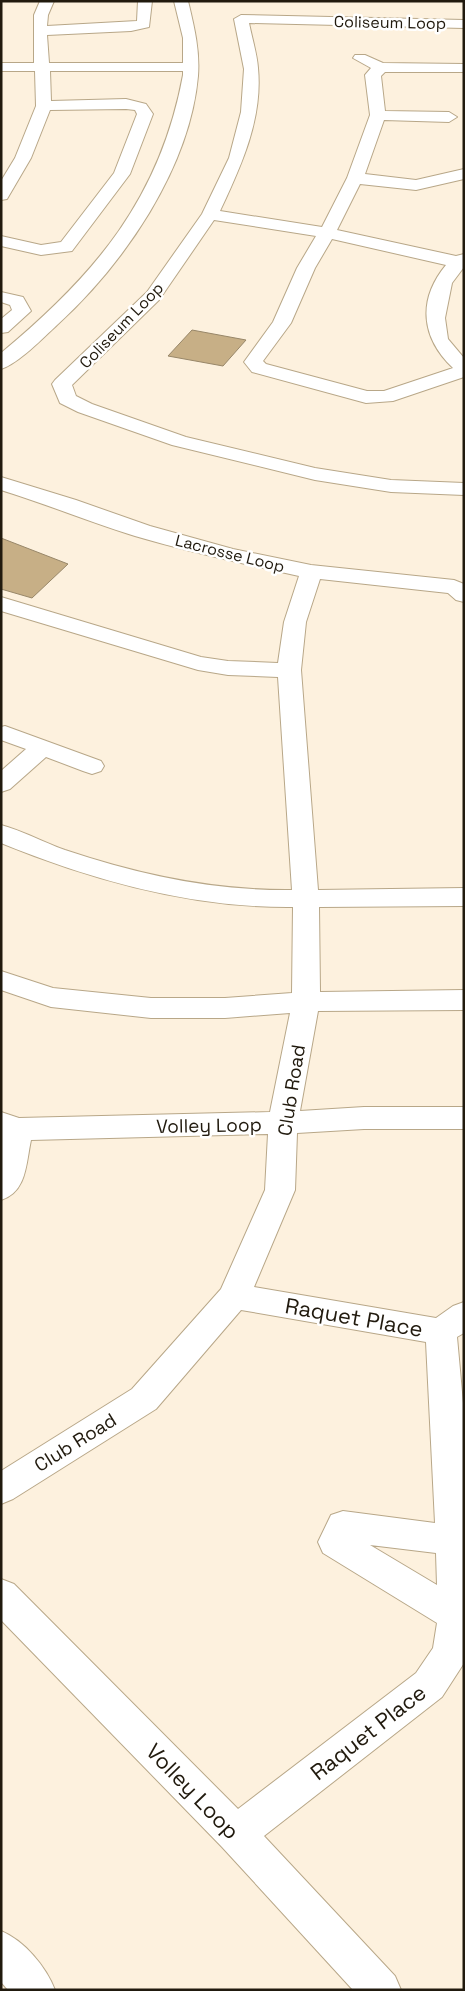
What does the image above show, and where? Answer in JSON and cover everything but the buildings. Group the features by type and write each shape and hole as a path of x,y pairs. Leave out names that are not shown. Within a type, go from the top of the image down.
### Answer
{"street":[{"path":"1,195 24,158 44,106 40,31 41,15 47,1"},
{"path":"40,31 130,27 144,24 144,1"},
{"path":"1,363 71,301 88,283 115,250 151,197 164,169 182,116 188,88 190,35 181,1"},
{"name":"Coliseum Loop","path":"464,24 241,19 251,69 249,112 237,158 210,214 153,296 62,384 67,399 85,408 179,441 315,474 391,486 464,489"},
{"path":"360,58 381,67 464,68"},
{"path":"1,67 190,67"},
{"path":"210,214 327,233 461,260 442,286 434,316 439,340 450,356 464,370 386,397 366,397 259,368 253,362 282,323 306,268 327,233 355,178 378,115 373,75 381,67"},
{"path":"1,241 42,250 66,247 122,174 145,114 141,107 126,104 44,106"},
{"path":"378,115 449,118"},
{"path":"355,178 416,184 464,174"},
{"path":"1,297 17,302 22,312 1,328"},
{"name":"Lacrosse Loop","path":"1,483 69,504 142,531 230,555 311,572 433,583 454,587 464,595"},
{"name":"Club Road","path":"1,1489 144,1399 234,1296 280,1190 284,1123 306,1002 306,899 289,670 295,622 311,572"},
{"path":"1,604 198,663 228,668 289,670"},
{"path":"5,733 92,766"},
{"path":"1,784 42,748"},
{"path":"1,834 54,855 115,874 200,893 254,899 378,896 464,897"},
{"path":"1,980 51,997 151,1008 225,1008 306,1002 464,1000"},
{"name":"Volley Loop","path":"1,1189 7,1183 10,1126 284,1123 364,1118 464,1118"},
{"name":"Raquet Place","path":"234,1296 452,1323 450,1452 456,1615 450,1653 430,1685 236,1834"},
{"path":"452,1540 343,1526 335,1542 456,1615"},
{"name":"Volley Loop","path":"1,1595 236,1834 381,1990"},
{"path":"1,1951 35,1990"}]}
